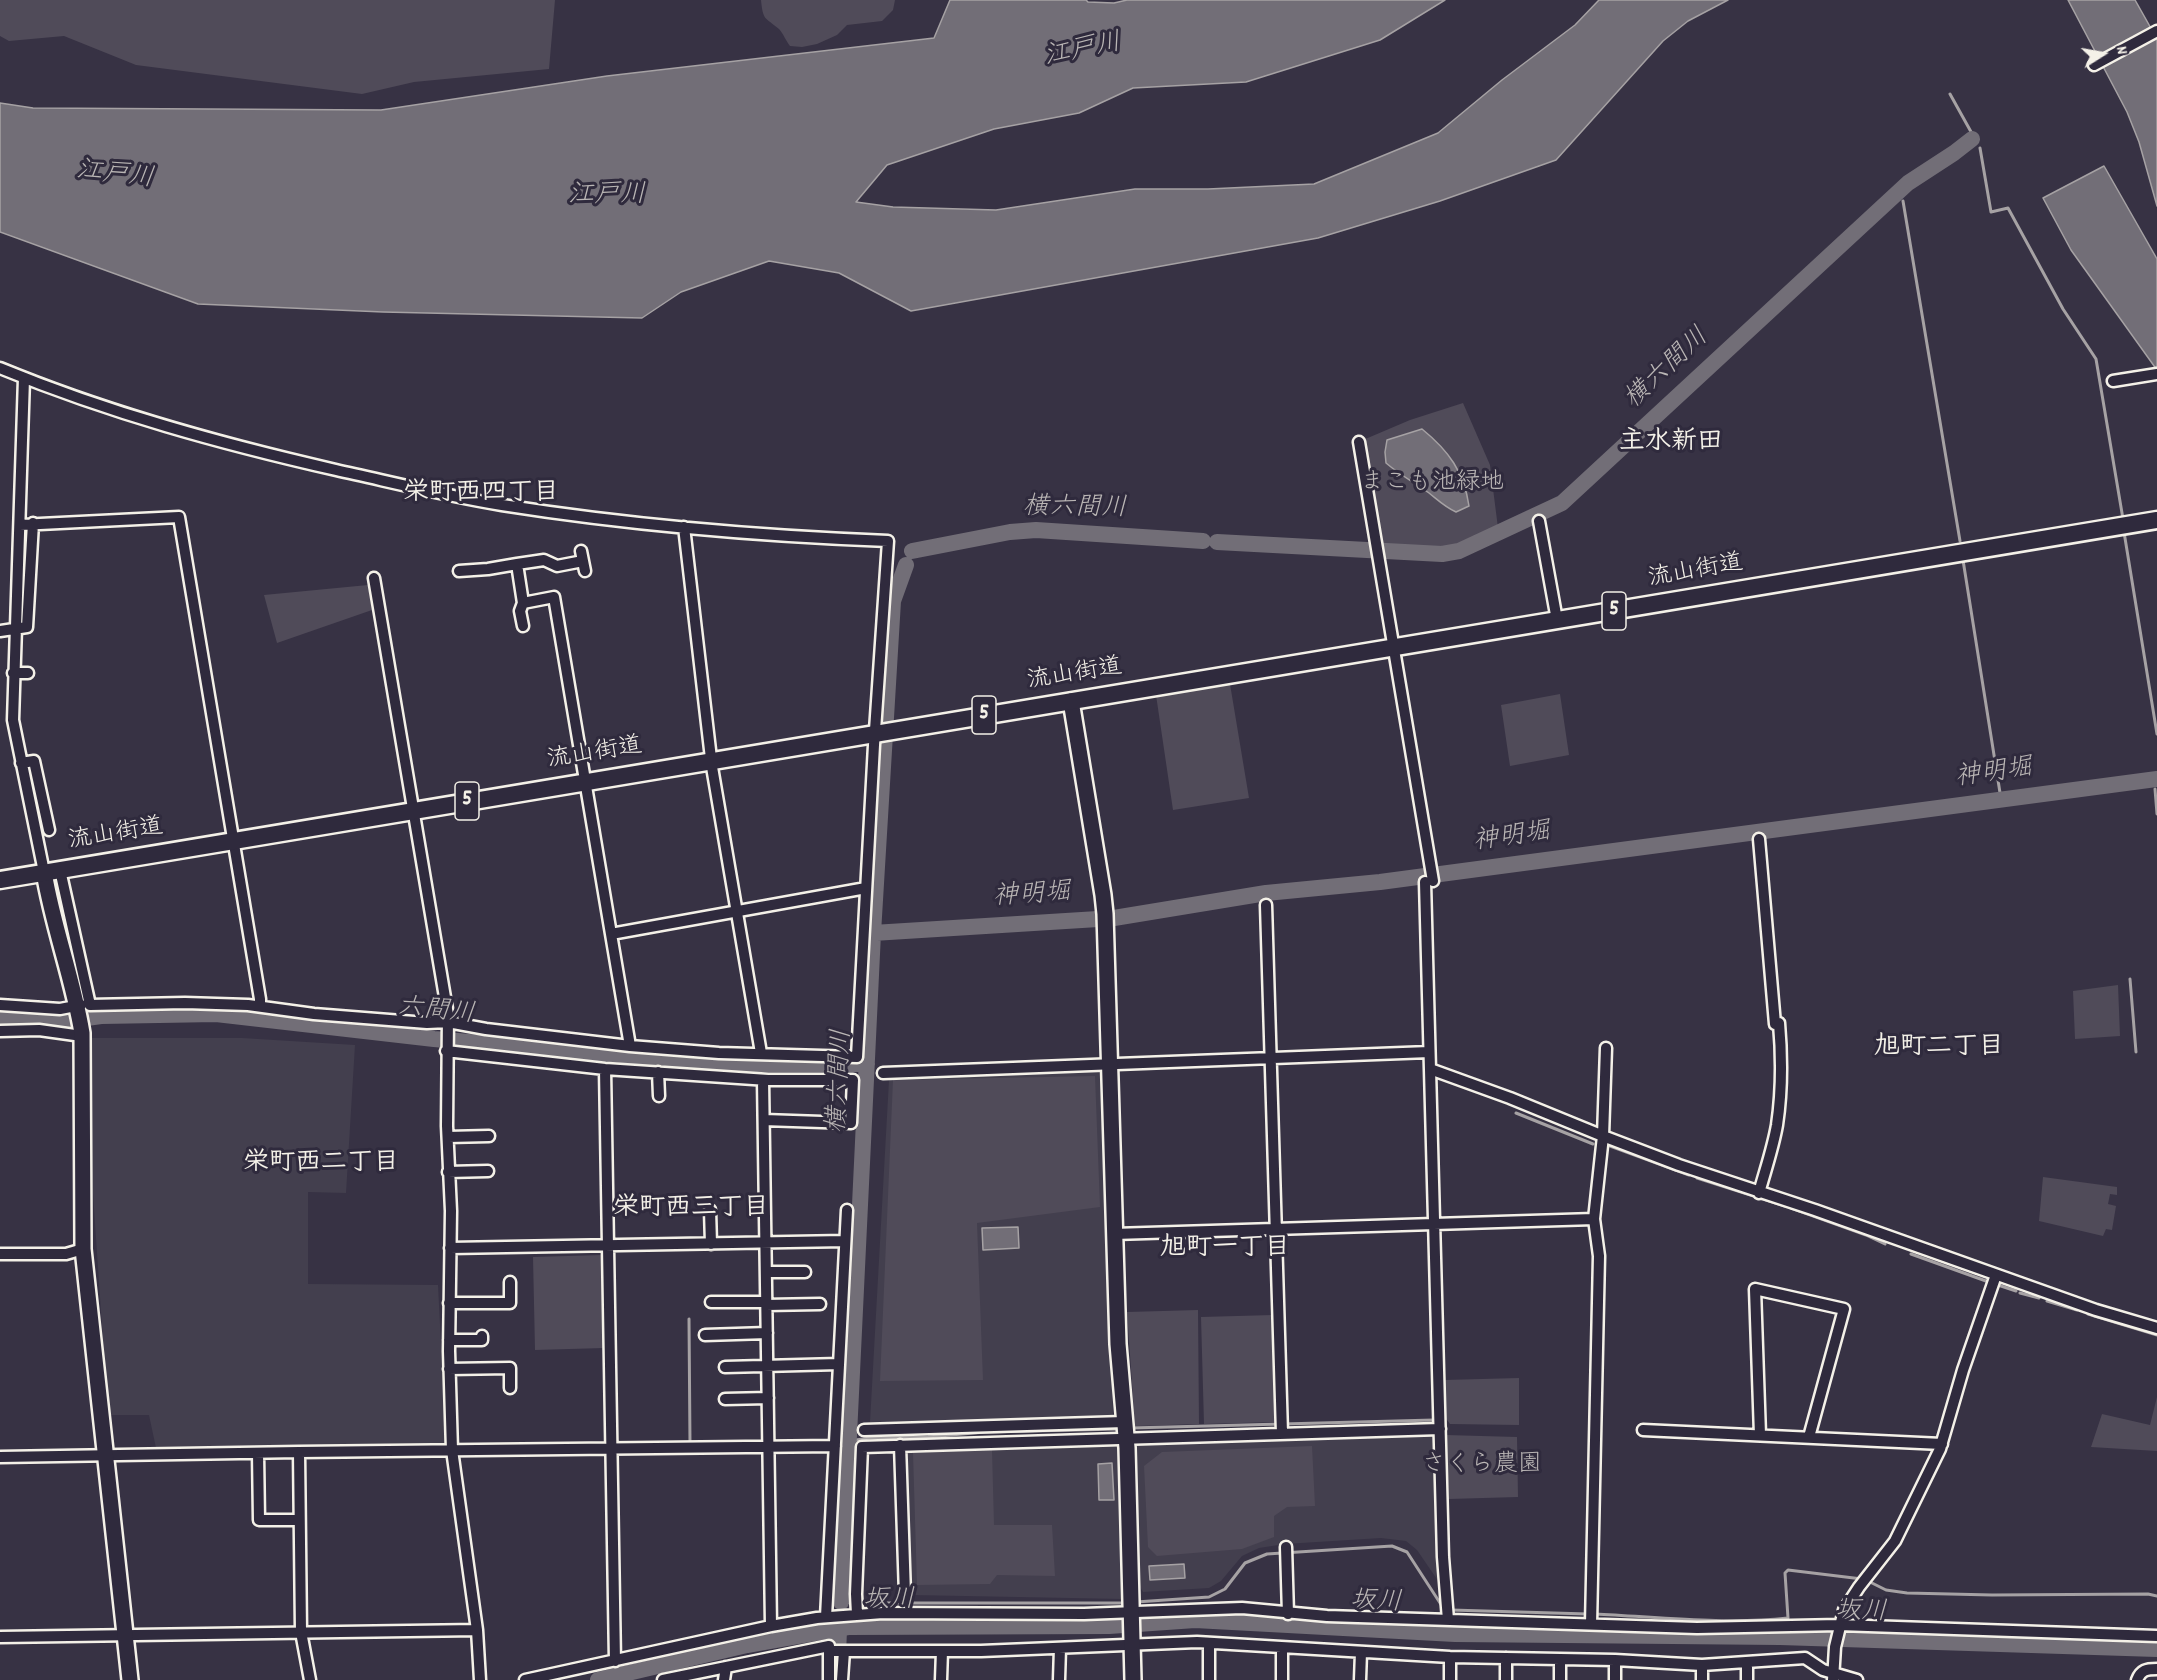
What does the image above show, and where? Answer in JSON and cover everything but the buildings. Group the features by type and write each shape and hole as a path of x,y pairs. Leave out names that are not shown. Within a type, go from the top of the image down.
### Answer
{"main road":[{"name":"流山街道","path":"0,880 2157,520"}],"street":[{"path":"2094,65 2157,31"},
{"path":"0,368 202,438 283,458 499,504 550,512 775,535 888,541 889,558 882,606 877,733 857,1057 719,1053 630,1046 486,1029 448,1022 389,1020 216,1003 90,1005 60,1009 0,1005"},
{"path":"2113,381 2157,374"},
{"path":"21,627 20,525 24,378"},
{"path":"1359,441 1431,867 1429,882 1429,1052 1443,1557 1448,1612"},
{"path":"20,525 179,518 235,840 261,999 260,1006"},
{"path":"1539,521 1557,620"},
{"path":"33,523 21,627 13,673 13,720 21,763 52,871 49,897 81,1006 83,1249 130,1680"},
{"path":"684,527 712,760 761,1053"},
{"path":"459,571 543,560 557,566 583,561"},
{"path":"516,564 523,603 519,622"},
{"path":"374,578 448,1022 446,1051 452,1450 477,1630 480,1680"},
{"path":"523,603 554,597 630,1046"},
{"path":"0,631 21,627"},
{"path":"13,673 28,673"},
{"path":"1071,701 1103,895 1105,920 1118,1344 1126,1438 1133,1680"},
{"path":"21,763 34,761 49,830"},
{"path":"1758,1193 1777,1128 1782,1050 1777,1023 1759,839"},
{"path":"611,933 866,888"},
{"path":"1266,905 1282,1433"},
{"path":"0,1031 39,1030 81,1033"},
{"path":"1591,1618 1599,1256 1594,1219 1603,1136 1606,1048"},
{"path":"446,1051 605,1069 763,1080 853,1080 851,1123 764,1120"},
{"path":"883,1073 1429,1052"},
{"path":"605,1069 615,1661"},
{"path":"1430,1069 1758,1193 1815,1210 2096,1310 2157,1328"},
{"path":"658,1072 659,1096"},
{"path":"763,1080 771,1626"},
{"path":"448,1137 489,1136"},
{"path":"448,1172 488,1171"},
{"path":"710,1209 711,1244"},
{"path":"828,1617 847,1210"},
{"path":"1114,1234 1434,1222 1594,1219"},
{"path":"450,1248 845,1241"},
{"path":"0,1254 66,1254 83,1249"},
{"path":"766,1272 805,1272"},
{"path":"1834,1677 1835,1647 1844,1610 1895,1541 1942,1444 1963,1370 1996,1275"},
{"path":"449,1303 510,1303 510,1282"},
{"path":"1760,1435 1755,1289 1844,1310 1809,1437"},
{"path":"711,1302 820,1304"},
{"path":"705,1335 767,1333"},
{"path":"449,1340 482,1340 482,1336"},
{"path":"725,1367 839,1364"},
{"path":"449,1369 510,1368 510,1388"},
{"path":"725,1399 768,1398"},
{"path":"864,1430 1124,1422"},
{"path":"964,1427 964,1443"},
{"path":"853,1614 857,1599 862,1447 1440,1429"},
{"path":"1643,1430 1942,1444"},
{"path":"900,1445 905,1595"},
{"path":"0,1457 835,1446"},
{"path":"299,1452 301,1632 310,1680"},
{"path":"258,1453 259,1520 299,1520"},
{"path":"1286,1547 1288,1614"},
{"path":"525,1680 543,1678 771,1626 853,1614 1084,1614 1225,1608 1288,1614 1448,1612 1591,1618 1706,1628 1839,1627 2157,1636"},
{"path":"0,1636 477,1630"},
{"path":"663,1680 829,1646 836,1651 942,1651 1060,1648 1133,1640 1450,1657 1615,1660 1702,1665 1806,1658 1834,1677 1857,1680"},
{"path":"1209,1643 1209,1680"},
{"path":"1059,1680 1060,1648"},
{"path":"1282,1648 1282,1680"},
{"path":"829,1680 836,1651"},
{"path":"836,1651 842,1680"},
{"path":"941,1680 942,1651"},
{"path":"1360,1680 1361,1652"},
{"path":"1450,1657 1450,1680"},
{"path":"1506,1658 1506,1680"},
{"path":"1560,1659 1560,1680"},
{"path":"1615,1660 1615,1680"},
{"path":"1746,1680 1747,1662"},
{"path":"1702,1665 1702,1680"},
{"path":"724,1680 726,1667"},
{"path":"2137,1680 2140,1673 2147,1669 2157,1669"}],"shaded area":[{"path":"86,1038 242,1038 355,1045 346,1193 308,1192 308,1284 438,1285 446,1443 156,1448 149,1415 108,1415 92,1179"},
{"path":"1096,1068 1100,1072 1113,1415 1107,1418 870,1422 889,1080 892,1076"},
{"path":"1431,1435 1436,1439 1443,1588 1417,1550 1406,1541 1381,1538 1285,1544 1259,1548 1242,1556 1221,1581 1209,1588 1143,1592 1140,1587 1135,1446 1137,1444"},
{"path":"1117,1444 1123,1599 911,1595 907,1451 909,1448"}],"green space":[{"path":"0,0 555,0 549,69 414,82 362,94 136,65 64,36 9,41 0,36"},
{"path":"761,0 895,0 893,10 882,21 847,25 837,35 817,44 802,47 790,46 779,29 766,18"},
{"name":"まこも池緑地","path":"1463,403 1490,465 1498,528 1468,545 1444,551 1381,547 1363,440 1410,420"},
{"path":"368,585 372,610 277,643 264,595"},
{"path":"1230,684 1249,798 1173,810 1156,695"},
{"path":"1560,694 1569,755 1510,766 1501,705"},
{"path":"2118,985 2120,1036 2075,1039 2073,991"},
{"path":"1095,1076 1100,1207 977,1223 983,1380 880,1381 893,1080"},
{"path":"2043,1177 2117,1187 2117,1195 2110,1194 2108,1204 2116,1206 2112,1230 2106,1229 2103,1236 2039,1221"},
{"path":"602,1255 604,1348 535,1350 533,1257"},
{"path":"1198,1310 1199,1424 1135,1426 1127,1312"},
{"path":"1273,1315 1276,1422 1204,1424 1201,1317"},
{"path":"1519,1378 1519,1425 1450,1424 1445,1417 1445,1380"},
{"path":"2157,1397 2157,1451 2091,1447 2102,1414 2150,1425"},
{"name":"さくら農園","path":"1446,1435 1517,1437 1518,1497 1449,1499"},
{"path":"1312,1446 1315,1506 1287,1507 1274,1516 1274,1537 1242,1549 1157,1556 1148,1547 1144,1466 1162,1452"},
{"path":"992,1450 994,1525 1052,1525 1055,1576 997,1575 990,1584 917,1585 913,1453"}],"water":[{"name":"江戸川","path":"950,0 1086,0 1114,3 1127,0 1445,0 1380,40 1246,82 1133,88 1079,113 994,129 887,165 856,202 893,207 996,210 1135,189 1208,189 1314,184 1438,133 1502,80 1575,25 1599,0 1728,0 1688,21 1663,41 1556,160 1440,201 1318,238 911,311 839,273 769,261 681,292 642,318 383,312 198,304 0,232 0,103 33,108 381,110 607,76 934,38"},
{"path":"2068,0 2135,0 2157,39 2157,206 2139,142 2127,112"},
{"path":"2104,166 2157,259 2157,370 2071,250 2043,198"},
{"path":"1422,429 1454,463 1467,494 1469,506 1456,512 1452,510 1386,463 1387,440"},
{"path":"1018,1227 1019,1248 983,1250 982,1228"},
{"path":"1112,1463 1114,1500 1099,1500 1098,1464"},
{"path":"1184,1564 1185,1578 1150,1580 1149,1566"}],"waterway":[{"path":"1950,94 1975,139"},
{"name":"横六間川","path":"1217,542 1442,554 1459,551 1562,503 1908,183 1972,139"},
{"path":"1980,148 1991,212 2008,208 2063,309 2096,359 2123,519"},
{"path":"1903,201 1960,541"},
{"name":"横六間川","path":"912,551 1010,532 1036,530 1203,541"},
{"path":"2124,532 2157,734"},
{"path":"1963,560 2001,799"},
{"name":"横六間川","path":"841,1602 873,933 893,601 906,565"},
{"name":"神明堀","path":"873,933 1114,918 1266,893 1380,882 2157,779"},
{"path":"2155,789 2157,814"},
{"path":"2130,979 2136,1052"},
{"name":"六間川","path":"0,1020 65,1021 101,1016 216,1014 434,1039 726,1064 867,1064"},
{"path":"1516,1113 1593,1144"},
{"path":"1610,1146 1689,1175"},
{"path":"1697,1178 1785,1206"},
{"path":"1791,1208 1885,1244"},
{"path":"1911,1254 1986,1281"},
{"path":"1998,1285 2016,1291"},
{"path":"2020,1293 2039,1298"},
{"path":"2047,1301 2077,1310"},
{"path":"2088,1314 2157,1335"},
{"path":"689,1319 690,1444"},
{"path":"1130,1428 1434,1420"},
{"path":"849,1441 985,1432 1120,1429"},
{"path":"1136,1602 1209,1597 1225,1589 1245,1563 1267,1554 1392,1546 1407,1552 1442,1606"},
{"path":"1595,1614 1716,1621 1788,1618 1785,1573 1788,1570 1862,1579"},
{"path":"1868,1581 1886,1590 1907,1593 2148,1594 2157,1596"},
{"path":"841,1602 854,1603"},
{"path":"860,1603 1127,1603"},
{"path":"1451,1610 1588,1614"},
{"name":"坂川","path":"598,1680 747,1645 848,1627 1109,1626 1195,1620 1455,1634 1780,1637 2157,1649"},
{"path":"837,1680 839,1630"}],"district":[{"name":"主水新田","path":"1671,444"},
{"name":"栄町西四丁目","path":"481,495"},
{"name":"旭町二丁目","path":"1939,1049"},
{"name":"栄町西二丁目","path":"321,1165"},
{"name":"栄町西三丁目","path":"691,1210"},
{"name":"旭町一丁目","path":"1225,1250"}]}
